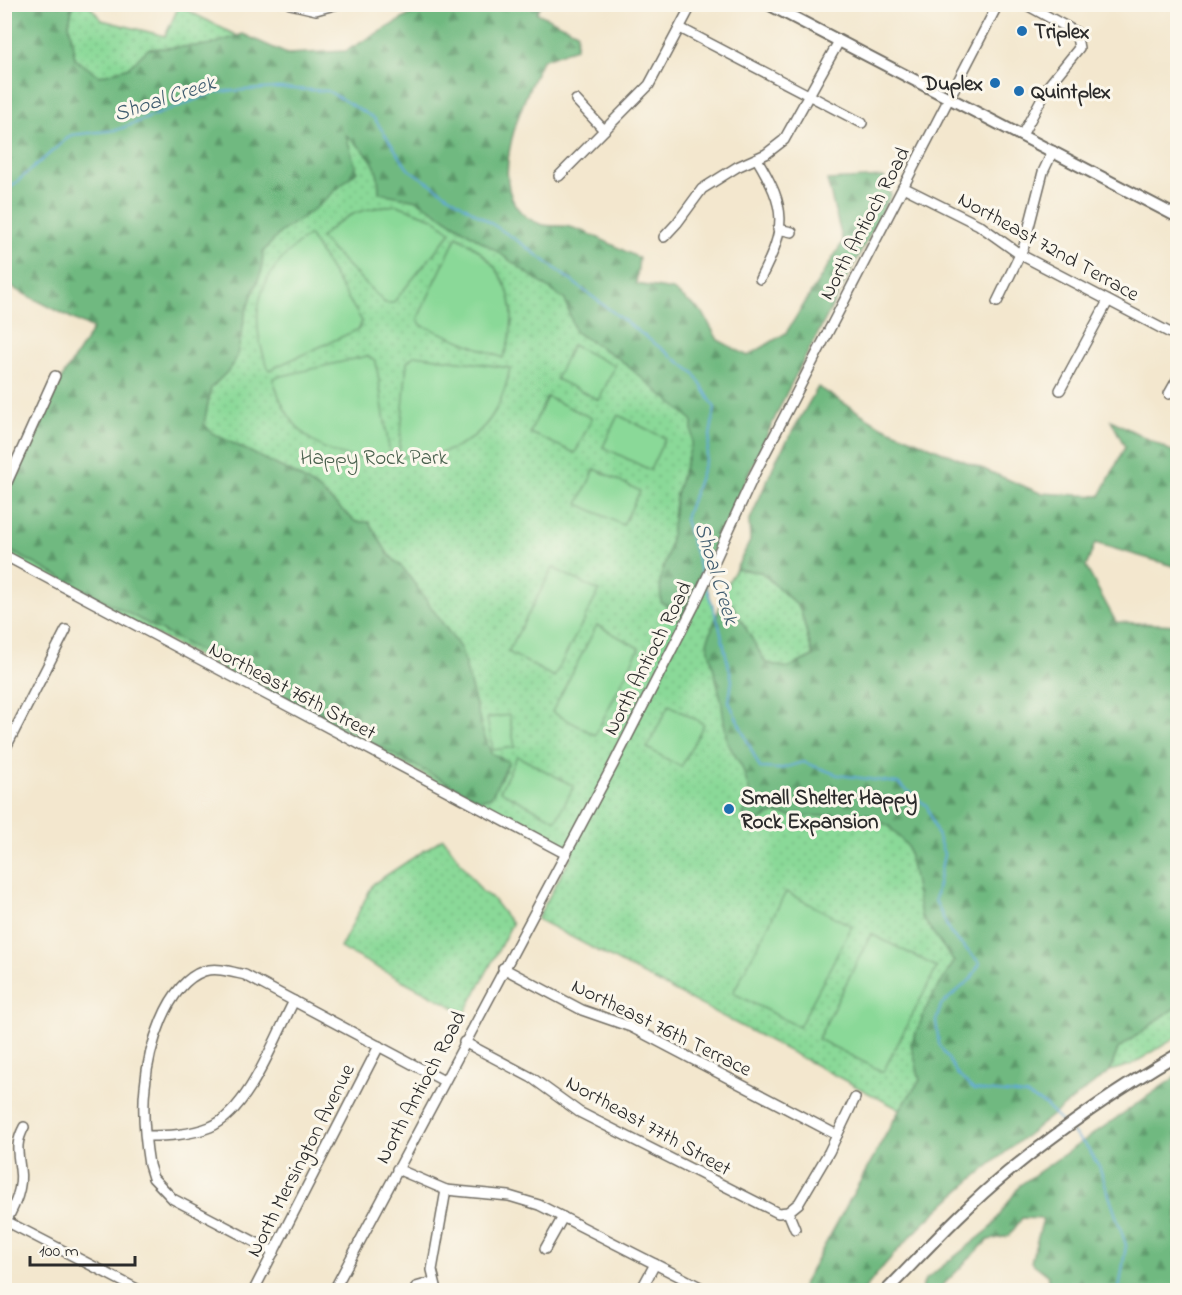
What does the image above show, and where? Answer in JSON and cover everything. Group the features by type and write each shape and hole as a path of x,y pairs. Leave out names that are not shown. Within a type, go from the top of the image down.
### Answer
{"main road":[{"path":"768,4 838,43 951,98 1178,217"},
{"path":"887,1290 936,1239 1007,1173 1108,1096 1178,1054"}],"street":[{"path":"290,4 316,10 338,4"},
{"path":"558,176 649,85 692,4"},
{"name":"North Antioch Road","path":"334,1290 503,968 566,854 694,606 759,465 998,4"},
{"path":"1022,135 1048,85 1078,48 1076,32 1025,4"},
{"path":"680,28 862,123"},
{"path":"664,237 702,189 737,167 757,159 784,140 838,43"},
{"path":"576,100 604,130"},
{"path":"997,302 1021,255 1043,172 1053,151"},
{"path":"757,159 774,188 780,205 776,247 760,279"},
{"name":"Northeast 72nd Terrace","path":"903,187 979,225 1021,255 1178,337"},
{"path":"778,229 792,232"},
{"path":"1060,390 1108,301"},
{"path":"4,489 55,376"},
{"path":"1169,394 1178,378"},
{"name":"Northeast 76th Street","path":"4,555 566,854"},
{"path":"4,751 66,630"},
{"name":"Northeast 76th Terrace","path":"503,968 582,1010 631,1027 837,1135"},
{"path":"274,1252 172,1199 160,1187 148,1165 145,1085 158,1030 183,984 206,971 229,971 245,975 444,1081"},
{"path":"146,1137 199,1131 222,1120 250,1088 294,1001"},
{"name":"Northeast 77th Street","path":"465,1042 532,1078 579,1112 768,1211 778,1214 788,1212"},
{"name":"North Mersington Avenue","path":"254,1290 379,1047"},
{"path":"795,1229 788,1212 799,1203 855,1098"},
{"path":"24,1127 16,1141 20,1169 19,1193 5,1220 140,1290"},
{"path":"397,1169 432,1186 446,1190 518,1198 563,1217 706,1290"},
{"path":"416,1287 435,1286 432,1270 446,1190"},
{"path":"545,1249 563,1217"},
{"path":"640,1290 655,1264"}],"green space":[{"path":"5,4 73,5 69,23 75,59 100,76 129,67 148,49 210,45 243,34 287,54 346,51 427,5 541,5 537,13 577,32 576,48 542,60 516,123 510,148 507,172 510,194 521,212 540,224 567,227 584,232 639,258 636,284 673,290 703,313 718,340 748,356 786,333 843,242 827,180 884,177 891,195 787,392 682,617 661,602 660,581 670,544 676,494 692,443 692,420 618,358 575,332 565,300 498,252 417,200 379,193 375,166 361,148 346,135 357,171 317,207 280,233 263,252 262,270 246,311 237,356 229,370 211,388 204,424 212,433 293,473 317,488 356,522 369,522 388,554 404,569 461,649 483,732 491,753 509,762 491,797 480,800 5,548 5,499 63,376 93,329 5,284"},
{"name":"Happy Rock Park","path":"73,5 89,5 102,20 165,36 179,6 304,70 408,39 426,5 512,5 424,178 715,408 685,519 719,625 898,783 980,963 981,1152 537,919 573,853 5,555 4,493 63,376 160,305 75,59 69,23"},
{"path":"397,205 433,218 451,232 393,303 385,303 320,238 338,222 355,213"},
{"path":"309,235 362,321 359,329 269,370 258,330 261,295 278,263"},
{"path":"457,236 488,259 506,288 511,304 512,321 503,358 421,325 418,318"},
{"path":"572,345 615,366 599,400 556,379"},
{"path":"415,355 510,368 497,408 474,436 441,453 399,456 407,362"},
{"path":"367,356 376,362 390,456 368,458 349,456 331,451 315,442 301,431 289,416 273,378"},
{"path":"818,387 879,425 1040,493 1100,496 1125,447 1111,420 1177,454 1177,567 1095,543 1086,567 1116,622 1177,625 1177,1006 1118,1049 1110,1071 1012,1147 949,1200 890,1258 864,1290 800,1290 900,1109 920,1080 911,1044 929,1002 954,962 921,916 908,847 889,826 866,814 795,817 775,813 757,822 743,815 750,793 742,767 727,742 721,699 707,642 721,604 732,604 766,663 788,668 813,656 800,608 761,572 736,569 750,541 749,522 777,458"},
{"path":"547,397 592,418 575,453 530,433"},
{"path":"618,415 665,438 650,470 603,447"},
{"path":"595,469 640,491 623,525 578,504"},
{"path":"553,568 599,591 554,677 508,652"},
{"path":"736,569 761,572 800,608 813,656 788,668 765,663 732,605 721,604 719,597"},
{"path":"597,625 639,648 595,735 552,712"},
{"path":"669,705 704,724 681,767 647,748"},
{"path":"509,715 515,747 493,750 487,718"},
{"path":"517,756 574,786 556,820 500,791"},
{"path":"443,838 483,893 491,897 512,924 465,1013 340,948 373,884"},
{"path":"786,892 852,926 799,1027 733,993"},
{"path":"871,934 937,967 883,1072 818,1039"},
{"path":"1177,1006 1177,1037 1131,1065 1110,1071 1118,1049"},
{"path":"1177,1076 1177,1290 1046,1290 1049,1276 1031,1262 1043,1219 1022,1218 1009,1236 988,1240 938,1290 921,1290 925,1280 991,1228 1020,1185"}],"waterway":[{"name":"Shoal Creek","path":"4,193 71,135 117,130 215,92 278,88 328,91 374,118 408,169 521,243 694,373 715,408 706,459 685,519 703,579"},
{"name":"Shoal Creek","path":"706,587 719,625 732,680 729,702 760,768 780,769 803,762 838,775 898,783 927,806 944,854 935,900 950,933 980,963 971,979 941,1005 936,1021 939,1044 958,1075 974,1090 1026,1095 1045,1105 1065,1125"},
{"name":"Shoal Creek","path":"1069,1129 1086,1146 1099,1166 1126,1245 1119,1290"}],"place":[{"name":"Triplex","path":"1022,31"},
{"name":"Duplex","path":"995,83"},
{"name":"Quintplex","path":"1019,91"},
{"name":"Small Shelter Happy Rock Expansion","path":"729,809"}]}
